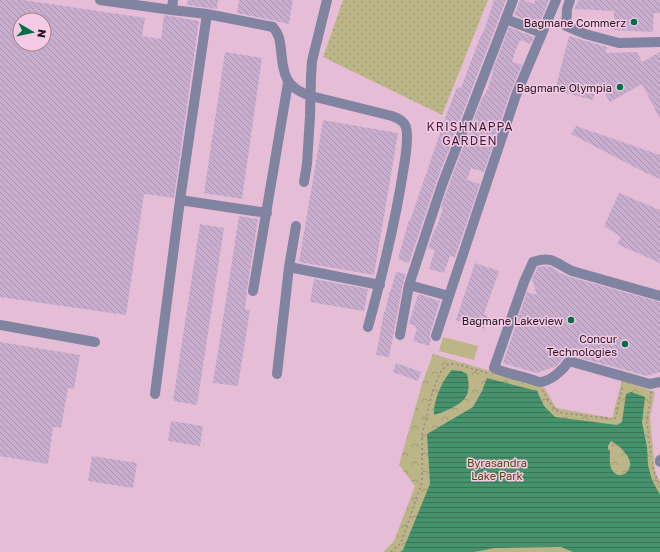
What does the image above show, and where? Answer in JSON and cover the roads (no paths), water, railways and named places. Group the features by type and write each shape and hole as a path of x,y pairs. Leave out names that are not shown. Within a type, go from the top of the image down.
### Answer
{"street":[{"path":"100,0 172,5 206,14 273,27 277,32 279,39 282,67 288,82 296,90 311,96 392,116 404,123 407,133 406,157 400,194 380,285 368,326"},
{"path":"304,182 307,164 311,96 310,77 312,61 327,0"},
{"path":"400,334 409,285 442,185 513,0"},
{"path":"436,336 448,296 516,95 556,0"},
{"path":"570,0 567,9 566,26 585,34 619,43 660,42"},
{"path":"155,394 206,14"},
{"path":"506,19 542,33"},
{"path":"253,291 288,82"},
{"path":"180,200 267,213"},
{"path":"277,374 289,268 296,226"},
{"path":"660,296 572,271 555,261 546,260 533,262 524,282 494,368 505,373 540,382 556,375 569,362 650,384 660,382"},
{"path":"289,268 380,285"},
{"path":"409,285 448,296"},
{"path":"0,325 95,342"}],"place":[{"name":"Bagmane Commerz","path":"634,22"},
{"name":"Bagmane Olympia","path":"620,87"},
{"name":"Bagmane Lakeview","path":"571,320"},
{"name":"Concur Technologies","path":"625,344"}],"district":[{"name":"KRISHNAPPA GARDEN","path":"470,133"}],"park label":[{"name":"Byrasandra Lake Park","path":"497,468"}]}
